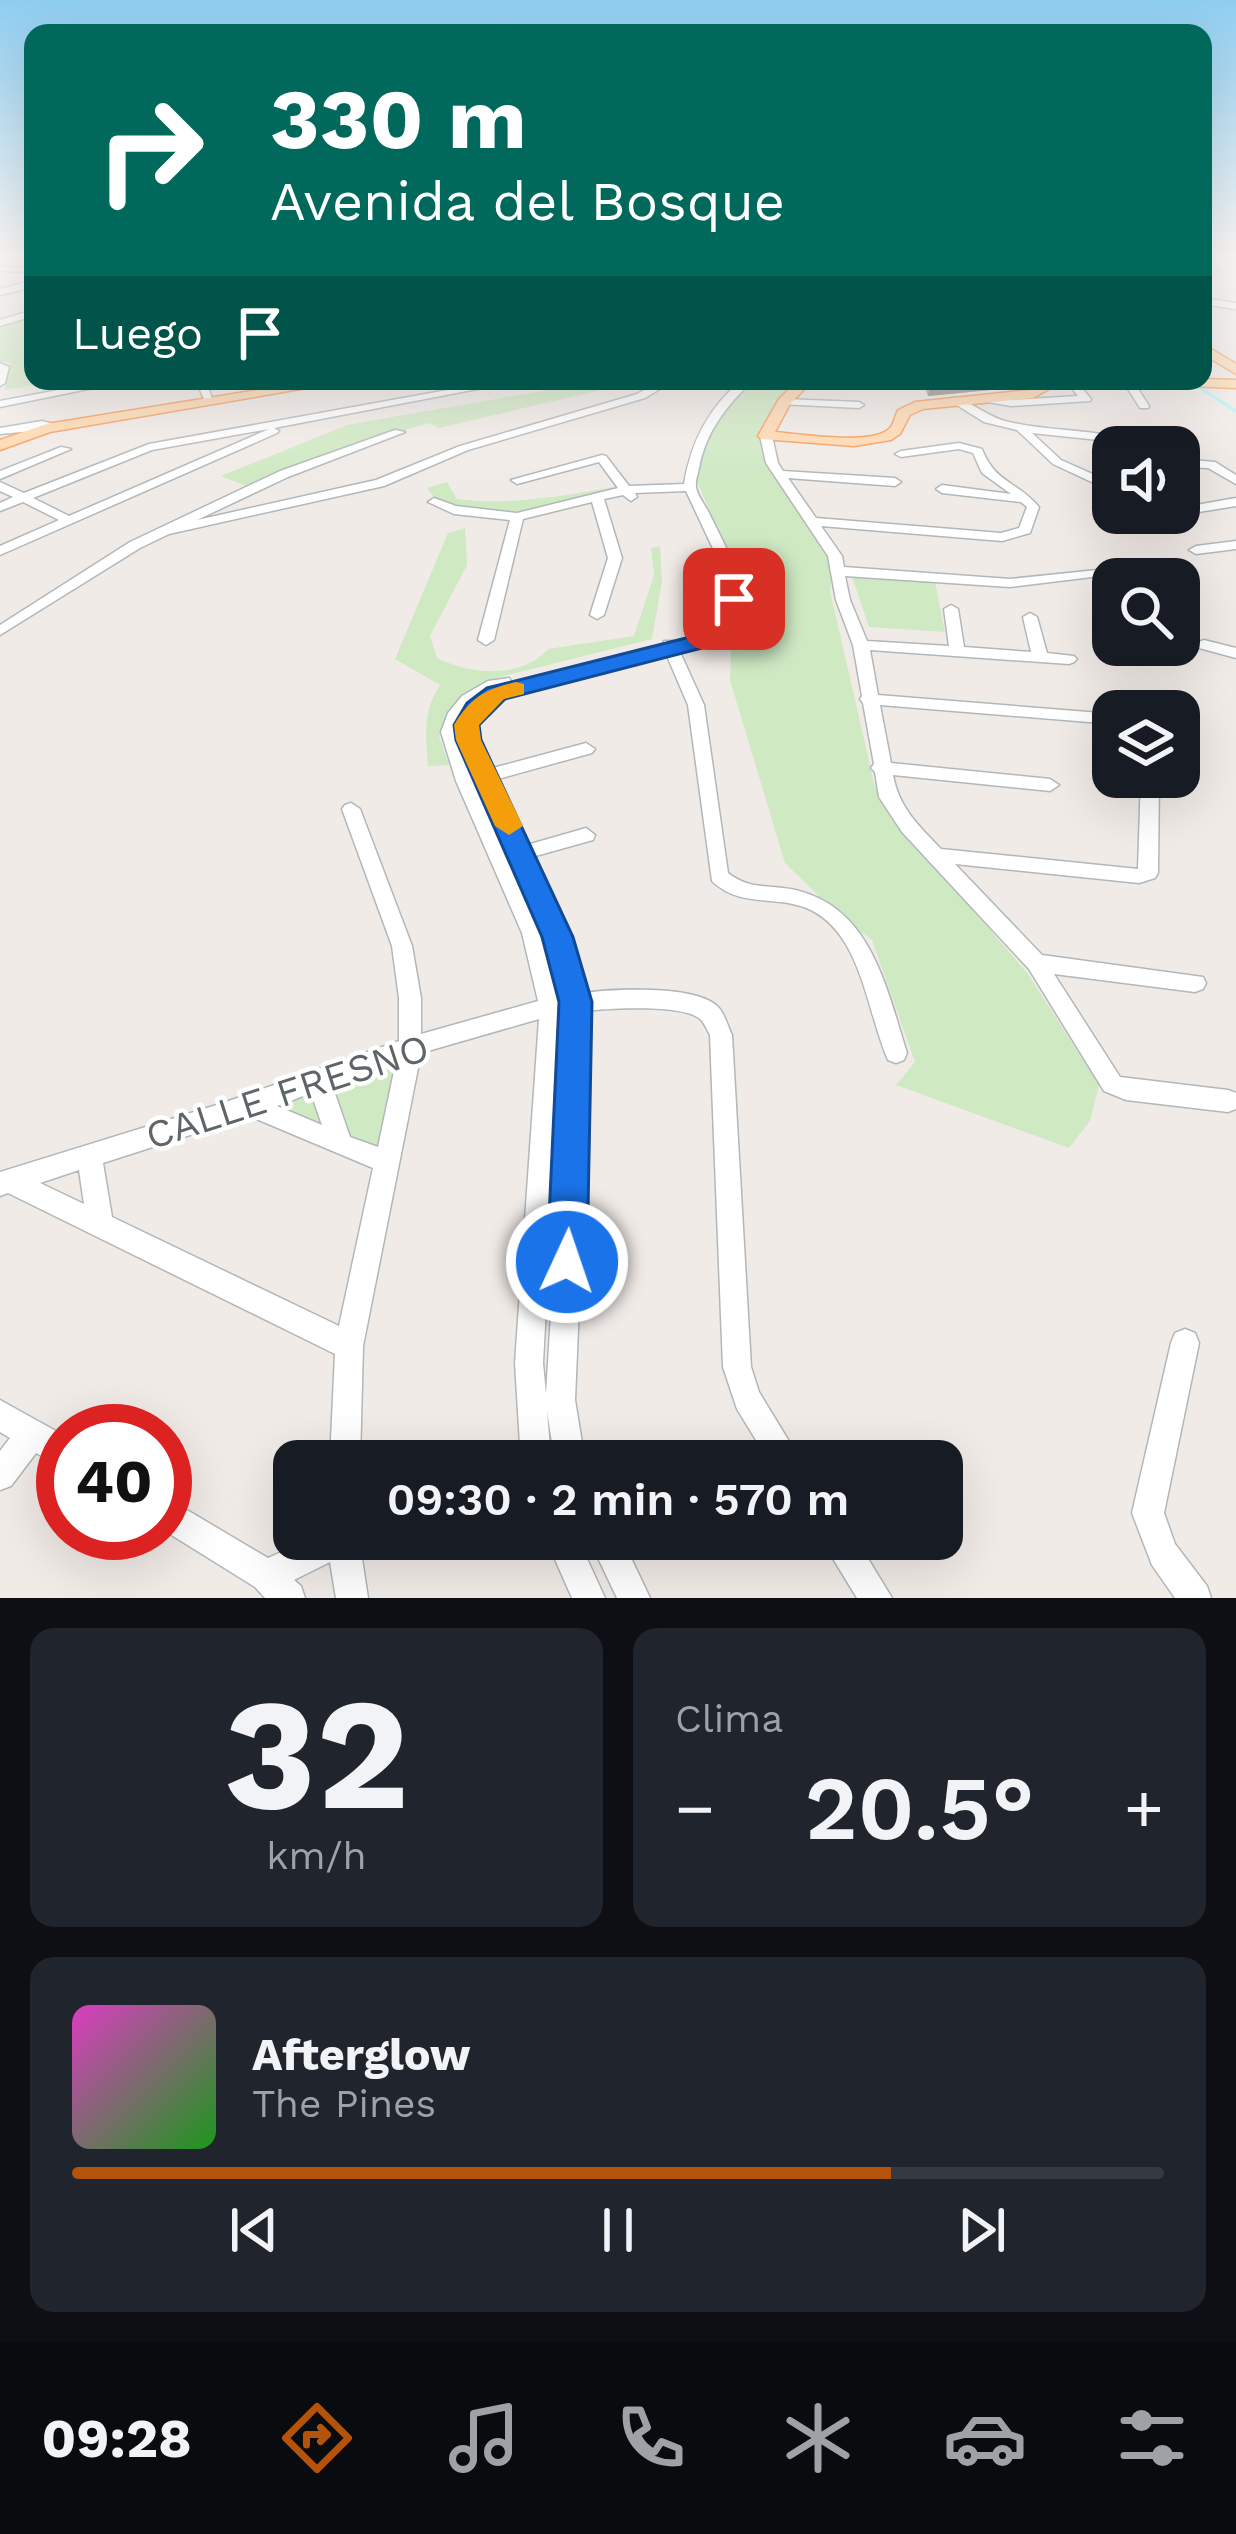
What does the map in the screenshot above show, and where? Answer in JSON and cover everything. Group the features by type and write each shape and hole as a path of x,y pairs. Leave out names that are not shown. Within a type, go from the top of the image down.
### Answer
{"main road":[{"path":"0,445 51,426 263,390"},
{"path":"51,426 282,390"},
{"path":"796,390 784,401 766,436 847,441 887,436 910,408 1040,390"}],"street":[{"path":"0,404 73,390"},
{"path":"206,390 209,399"},
{"path":"0,507 148,447 463,390"},
{"path":"171,530 380,483 484,442 652,390"},
{"path":"567,1440 560,1400 574,1139 563,1005 532,933 510,857 476,779 466,725 476,708 496,694 706,640 724,626 734,599 733,575 684,491 699,413 723,390"},
{"path":"684,491 708,422 736,390"},
{"path":"975,399 1010,403 1086,399 1078,390"},
{"path":"1134,390 1144,406"},
{"path":"956,400 972,412 1019,426 1092,436"},
{"path":"784,401 859,406"},
{"path":"0,551 305,418"},
{"path":"0,431 51,426"},
{"path":"1019,426 1057,462 1092,478"},
{"path":"0,631 98,566 284,474 399,432"},
{"path":"766,436 779,474 835,556 843,600 861,645 888,797 1036,963 1112,1084 1126,1090 1228,1101"},
{"path":"901,454 971,447 978,451 980,464 993,480 1029,500"},
{"path":"0,475 65,448"},
{"path":"517,480 602,458 625,494"},
{"path":"1200,464 1211,465 1236,480"},
{"path":"779,474 895,482"},
{"path":"0,486 68,520"},
{"path":"942,488 1029,500"},
{"path":"434,502 454,510 517,517 625,494 684,491"},
{"path":"597,615 615,558 598,500"},
{"path":"814,522 1013,537 1029,523 1029,500"},
{"path":"1200,508 1236,502"},
{"path":"486,640 517,517"},
{"path":"1196,550 1236,545"},
{"path":"838,571 1010,583 1092,573"},
{"path":"951,609 957,651"},
{"path":"1030,617 1040,657"},
{"path":"861,645 1070,659"},
{"path":"1204,645 1236,653"},
{"path":"670,647 696,705 719,876 737,891 808,901 851,934 865,958 896,1053"},
{"path":"868,699 1092,717"},
{"path":"476,779 586,749"},
{"path":"880,768 1050,785"},
{"path":"935,855 1139,876 1148,873 1152,863 1150,798"},
{"path":"347,1440 349,1346 410,1049 410,998 402,946 351,809"},
{"path":"510,857 586,835"},
{"path":"1036,963 1195,983"},
{"name":"CALLE FRESNO","path":"4,1183 410,1049 563,1005 684,1002 699,1006 722,1035 737,1367 747,1399 773,1440"},
{"path":"534,1440 529,1363 563,1005"},
{"path":"319,1081 341,1145"},
{"path":"250,1105 385,1161"},
{"path":"90,1156 100,1225"},
{"path":"4,1183 349,1346"},
{"path":"1185,1343 1148,1514 1163,1554 1195,1598"},
{"path":"0,1415 36,1436"},
{"path":"0,1475 32,1434"},
{"path":"192,1531 277,1587 315,1560"},
{"path":"346,1560 352,1598"},
{"path":"572,1560 589,1598"},
{"path":"615,1560 634,1598"},
{"path":"851,1560 876,1598"}],"green space":[{"path":"0,331 24,331 24,387 5,390 10,362 0,362"},
{"path":"547,390 601,390 439,428 429,423 330,452 246,486 221,476 347,425"},
{"path":"739,390 791,390 775,408 765,456 833,568 830,591 875,787 893,817 1028,974 1099,1085 1090,1121 1069,1148 896,1085 915,1062 872,940 839,916 785,863 730,680 732,629 741,584 696,479 707,437"},
{"path":"447,482 457,499 476,501 536,499 614,487 612,493 568,503 486,512 441,502 427,488"},
{"path":"465,528 467,565 430,636 437,658 464,668 509,670 548,649 634,636 654,575 651,548 660,546 662,581 652,639 492,679 468,691 439,736 449,765 428,766 428,714 440,685 395,659 448,533"},
{"path":"852,577 935,582 945,632 869,627"},
{"path":"410,1049 385,1161 250,1105"}],"waterway":[{"path":"1203,390 1236,411"}],"slow traffic":[{"path":"509,826 466,725 476,708 496,694 516,689"}],"route":[{"path":"567,1262 575,1002 557,937 466,725 476,708 496,694 706,640 724,626 734,599"}]}
